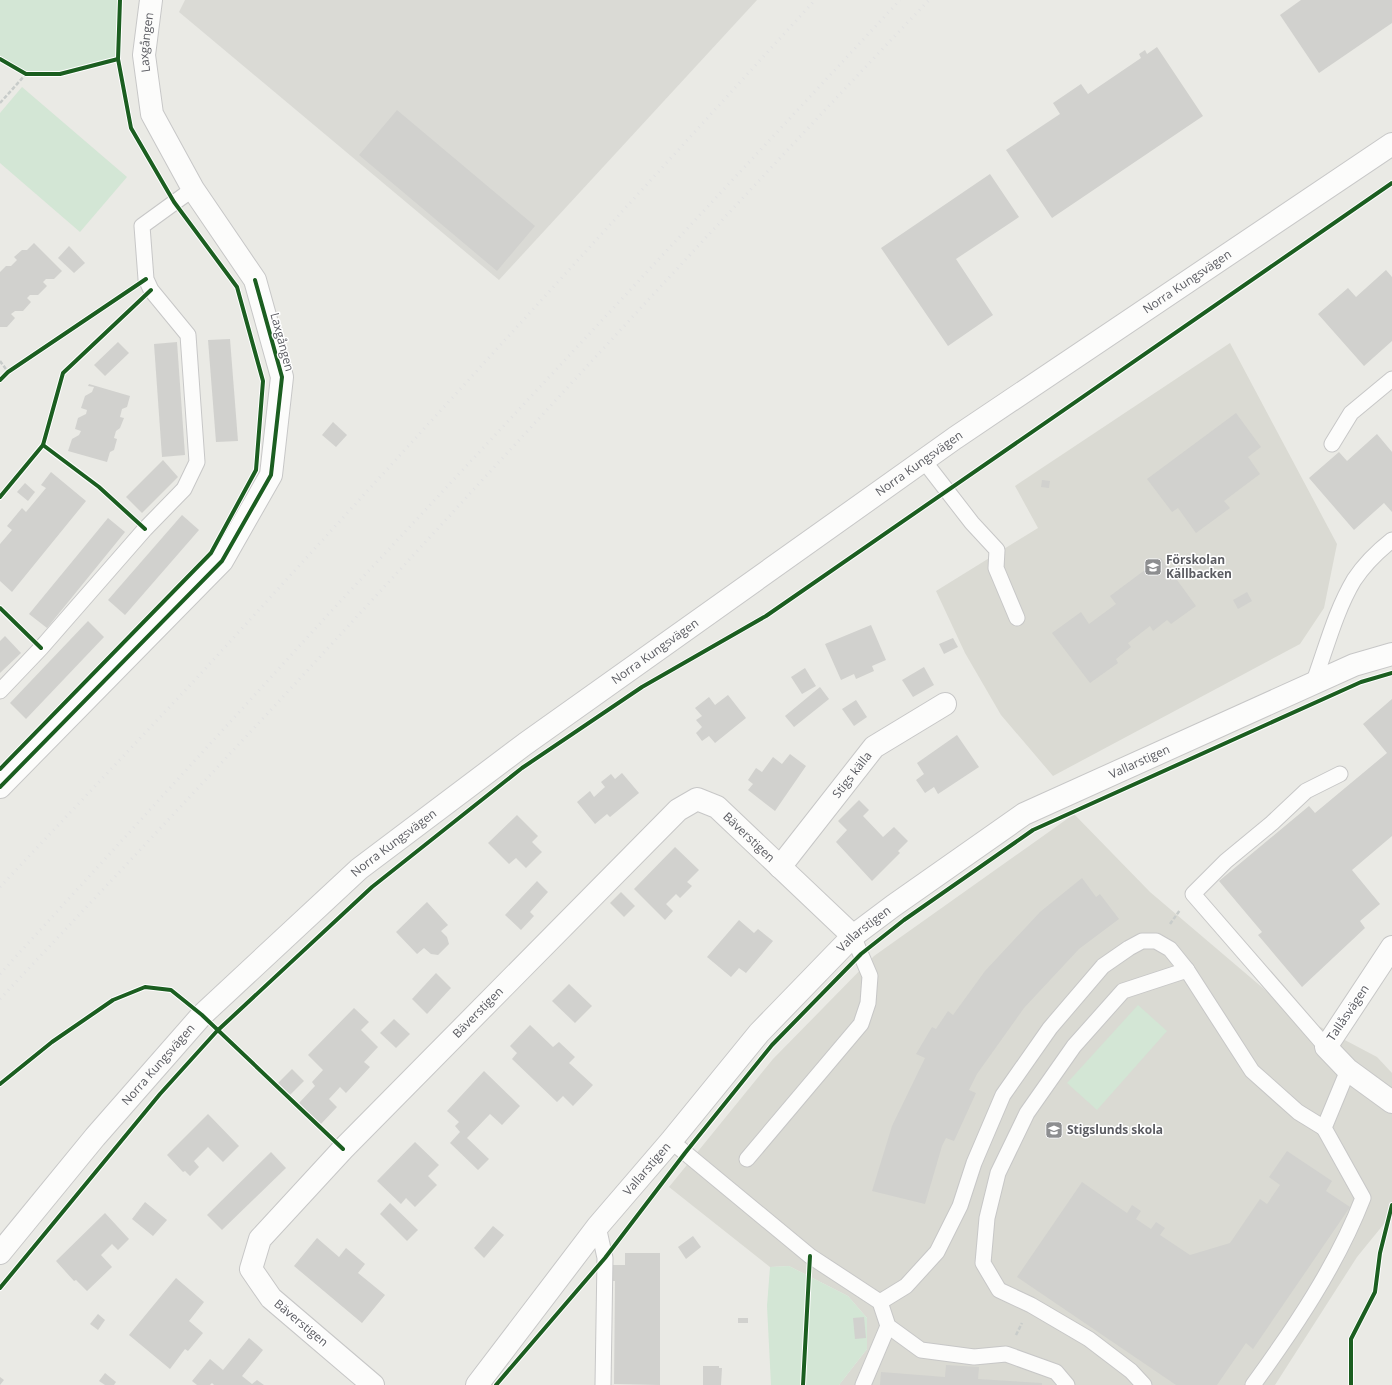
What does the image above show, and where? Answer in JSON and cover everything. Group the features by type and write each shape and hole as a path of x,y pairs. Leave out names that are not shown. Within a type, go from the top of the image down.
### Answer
{"street":[{"name":"Laxgången","path":"0,787 222,561 271,475 282,377 255,280 193,189 152,114 144,55 151,0"},
{"name":"Norra Kungsvägen","path":"0,1253 95,1137 202,1015 360,869 525,744 924,460 1392,144"},
{"name":"Vallarstigen","path":"477,1385 598,1226 671,1141 759,1033 853,936 1024,814 1354,665 1392,654"},
{"name":"Stigs källa","path":"780,868 874,747 945,704"},
{"name":"Bäverstigen","path":"373,1385 271,1298 252,1269 260,1239 343,1149 678,810 697,799 717,807 853,936"},
{"name":"Tallåsvägen","path":"1392,948 1326,1047 1348,1070 1392,1102"}],"lane":[{"path":"0,691 41,648 146,529 184,489 197,462 188,334 149,285 142,226 193,189"},
{"path":"1332,444 1351,413 1392,379"},
{"path":"924,460 972,523 998,550 996,568 1018,618"},
{"path":"1313,684 1340,610 1355,580 1376,553 1392,540"},
{"path":"1326,1047 1193,894 1226,861 1272,823 1306,791 1340,774"},
{"path":"747,1159 861,1024 868,1003 870,976 853,936"},
{"path":"880,1302 906,1286 937,1252 960,1206 974,1163 1003,1095 1050,1028 1103,966 1142,941 1156,941 1170,949 1187,970 1252,1071 1298,1112 1324,1128 1363,1198 1349,1233 1314,1294 1253,1385"},
{"path":"1144,1385 1131,1371 1089,1339 1031,1305 999,1290 983,1263 987,1218 998,1173 1027,1113 1074,1046 1123,991 1187,970"},
{"path":"1324,1128 1348,1070"},
{"path":"671,1141 810,1256 880,1302 888,1326 921,1350 974,1357 1006,1354 1056,1372 1067,1385"},
{"path":"598,1226 605,1258 603,1385"},
{"path":"863,1385 888,1326"}],"path":[{"path":"20,70 26,74 33,74"},
{"path":"0,103 26,74"},
{"path":"0,380 8,372 149,285"},
{"path":"0,497 43,445 63,373 149,285"},
{"path":"0,361 8,372"},
{"path":"0,608 41,648"},
{"path":"1156,941 1193,894"},
{"path":"803,1385 810,1256"},
{"path":"1006,1354 1031,1305"}],"shaded area":[{"path":"185,0 757,0 499,280 179,12"},
{"name":"Förskolan Källbacken","path":"1230,343 1337,544 1324,608 1300,644 1053,776 1001,715 965,653 936,591 1038,528 1015,486"},
{"name":"Stigslunds skola","path":"1074,814 1150,892 1290,1011 1377,1057 1392,1073 1392,1214 1357,1257 1275,1385 839,1385 867,1349 867,1318 848,1296 789,1266 770,1267 669,1187 773,1059 874,956"}],"green space":[{"path":"0,0 120,0 118,59 60,74 26,74 0,59"},
{"path":"22,87 127,177 80,232 0,163 0,113"},
{"path":"1138,1005 1167,1031 1097,1110 1067,1083"},
{"path":"789,1266 848,1296 867,1318 867,1349 839,1385 771,1385 767,1306 770,1267"}],"building":[{"path":"1301,0 1392,0 1392,23 1319,73 1280,15"},
{"path":"1157,47 1203,116 1052,218 1006,150 1060,114 1053,103 1081,84 1088,94 1141,58 1139,54 1145,50 1147,54"},
{"path":"397,110 535,226 497,271 359,155"},
{"path":"990,174 1019,217 956,259 993,315 948,346 881,248"},
{"path":"34,243 62,271 54,279 46,279 43,282 47,286 38,295 30,295 27,298 31,302 23,311 15,311 11,314 15,318 7,327 0,327 0,272 6,266 11,266 17,260 14,257 22,250 27,250"},
{"path":"69,246 85,263 74,273 58,258"},
{"path":"1386,270 1392,277 1392,341 1364,366 1318,314 1348,288 1356,297"},
{"path":"230,339 238,441 216,442 208,340"},
{"path":"118,342 129,353 105,376 94,365"},
{"path":"177,342 185,455 162,457 154,344"},
{"path":"89,384 130,396 127,407 122,409 120,417 124,418 120,428 116,431 114,438 117,439 114,450 110,452 107,462 68,451 72,439 79,435 81,431 75,429 78,418 86,414 87,410 81,408 85,396 92,392 94,387 88,386"},
{"path":"1236,413 1261,447 1248,457 1260,474 1224,501 1230,508 1196,533 1178,508 1172,512 1147,479"},
{"path":"333,422 347,435 336,447 322,435"},
{"path":"1377,434 1392,452 1392,512 1384,503 1354,530 1309,478 1339,452 1347,461"},
{"path":"163,460 178,477 142,513 126,497"},
{"path":"51,472 86,501 12,592 0,581 0,544 12,530 7,526 22,508 26,512 46,488 41,485"},
{"path":"1042,480 1050,481 1049,488 1041,487"},
{"path":"25,483 35,492 28,501 17,492"},
{"path":"182,515 199,530 125,615 108,600"},
{"path":"108,518 125,532 47,628 29,614"},
{"path":"1161,558 1196,606 1171,624 1167,620 1153,631 1150,626 1128,643 1131,647 1116,659 1118,663 1090,683 1052,633 1081,612 1089,624 1116,604 1110,596"},
{"path":"1247,592 1252,601 1238,609 1233,600"},
{"path":"88,621 104,637 26,719 10,703"},
{"path":"871,625 886,660 872,666 874,671 856,679 854,674 841,680 825,644"},
{"path":"5,636 21,653 0,673 0,641"},
{"path":"953,638 958,647 944,654 939,644"},
{"path":"924,667 934,685 913,697 902,680"},
{"path":"805,668 816,686 802,694 791,677"},
{"path":"820,687 829,699 794,727 785,716"},
{"path":"728,695 746,718 715,743 709,736 702,741 696,733 702,727 696,720 702,716 695,708 709,697 715,705"},
{"path":"1392,699 1392,836 1352,870 1380,904 1360,921 1365,928 1302,987 1258,935 1262,932 1219,881 1309,806 1315,813 1387,753 1363,724"},
{"path":"856,700 867,717 854,726 842,709"},
{"path":"957,735 979,767 938,794 934,787 925,793 916,780 924,774 917,763"},
{"path":"790,754 806,766 775,811 748,790 753,784 748,780 756,768 762,772 773,757 782,764"},
{"path":"622,773 639,793 610,817 607,814 595,824 577,802 590,791 594,797 605,787 601,782 611,774 615,779"},
{"path":"859,800 869,810 863,816 883,837 894,827 908,841 898,851 900,853 872,881 836,842 847,830 838,821"},
{"path":"517,815 538,836 532,842 542,852 526,868 516,858 509,864 488,843"},
{"path":"675,847 699,870 687,882 692,886 680,898 676,894 666,904 673,911 665,920 634,889"},
{"path":"1082,878 1096,897 1100,894 1119,919 1079,949 1024,1008 977,1074 969,1090 976,1093 954,1141 946,1138 942,1146 925,1204 872,1191 892,1126 925,1058 916,1054 932,1027 936,1029 948,1011 953,1015 985,971 1040,912"},
{"path":"537,881 548,892 530,912 534,916 521,930 505,915"},
{"path":"621,892 635,906 624,917 610,903"},
{"path":"427,902 448,925 441,931 447,937 449,944 438,955 431,954 424,948 417,954 396,932"},
{"path":"739,920 754,933 758,929 773,941 746,973 739,968 731,977 707,957"},
{"path":"436,973 451,988 427,1014 412,999"},
{"path":"569,984 592,1006 575,1023 552,1001"},
{"path":"354,1008 369,1022 361,1030 378,1047 364,1062 370,1067 346,1093 340,1087 329,1099 337,1107 320,1125 299,1103 315,1086 312,1082 323,1070 308,1055"},
{"path":"394,1019 410,1034 396,1048 380,1033"},
{"path":"530,1025 553,1047 559,1042 575,1057 569,1063 593,1085 573,1106 563,1096 557,1102 512,1059 517,1053 510,1046"},
{"path":"292,1069 304,1081 290,1095 278,1083"},
{"path":"484,1071 520,1106 502,1125 490,1114 467,1138 489,1159 478,1170 450,1143 460,1132 455,1126 459,1122 447,1111"},
{"path":"208,1114 239,1146 223,1162 208,1147 194,1161 199,1167 190,1176 185,1171 183,1172 167,1155"},
{"path":"415,1142 439,1165 428,1176 437,1185 415,1207 406,1198 401,1204 377,1181"},
{"path":"1287,1151 1332,1181 1326,1191 1350,1207 1253,1349 1246,1343 1217,1385 1176,1385 1017,1277 1082,1182 1127,1213 1132,1205 1141,1211 1136,1219 1151,1229 1156,1222 1165,1228 1160,1235 1190,1255 1230,1243 1260,1199 1267,1204 1280,1185 1269,1177"},
{"path":"271,1152 286,1168 222,1230 207,1215"},
{"path":"145,1202 167,1220 153,1236 132,1219"},
{"path":"390,1203 418,1230 407,1241 380,1214"},
{"path":"105,1213 129,1239 118,1250 112,1244 101,1255 112,1267 87,1291 76,1280 74,1281 56,1261"},
{"path":"493,1226 504,1235 484,1258 474,1248"},
{"path":"693,1236 701,1247 686,1259 678,1247"},
{"path":"317,1238 339,1257 346,1248 365,1264 358,1273 385,1295 362,1323 294,1266"},
{"path":"625,1253 660,1253 660,1385 614,1384 615,1281 610,1281 610,1265 625,1265"},
{"path":"176,1278 204,1302 189,1321 203,1333 188,1351 185,1349 170,1369 129,1335"},
{"path":"98,1314 105,1320 98,1330 90,1324"},
{"path":"864,1317 866,1338 855,1339 853,1318"},
{"path":"738,1318 748,1318 748,1323 738,1323"},
{"path":"249,1338 263,1350 242,1376 252,1384 257,1380 264,1385 214,1385 212,1383 210,1385 197,1385 192,1381 210,1359 223,1370"},
{"path":"946,1365 979,1367 978,1379 1042,1383 1042,1385 880,1385 881,1372 945,1377"},
{"path":"703,1366 719,1366 719,1368 722,1368 721,1385 703,1385"},
{"path":"105,1373 116,1382 114,1385 105,1385 99,1381"},
{"path":"0,1377 4,1380 0,1385"}],"railway":[{"path":"0,887 195,680 815,0"},
{"path":"0,974 336,606 900,0"},
{"path":"0,999 281,699 766,173 929,0"}],"cycle path":[{"path":"0,769 211,553 256,470 263,381 237,287 174,202 131,128 118,59 120,0"},
{"path":"0,59 26,74 60,74 118,59"},
{"path":"0,1288 160,1094 217,1031 372,887 522,768 642,687 766,616 1392,183"},
{"path":"0,380 8,372 146,279"},
{"path":"0,787 222,561 271,475 282,377 255,280"},
{"path":"0,497 43,445 63,373 151,290"},
{"path":"43,445 99,487 145,529"},
{"path":"0,608 41,648"},
{"path":"496,1385 605,1258 685,1153 772,1045 861,954 904,920 1033,830 1361,682 1392,673"},
{"path":"0,1084 52,1042 113,1000 145,987 171,990 202,1015 343,1149"},
{"path":"1351,1385 1351,1339 1375,1292 1380,1253 1392,1205"},
{"path":"803,1385 810,1256"}],"place":[{"name":"Förskolan Källbacken","path":"1153,567"},
{"name":"Stigslunds skola","path":"1054,1130"}]}
